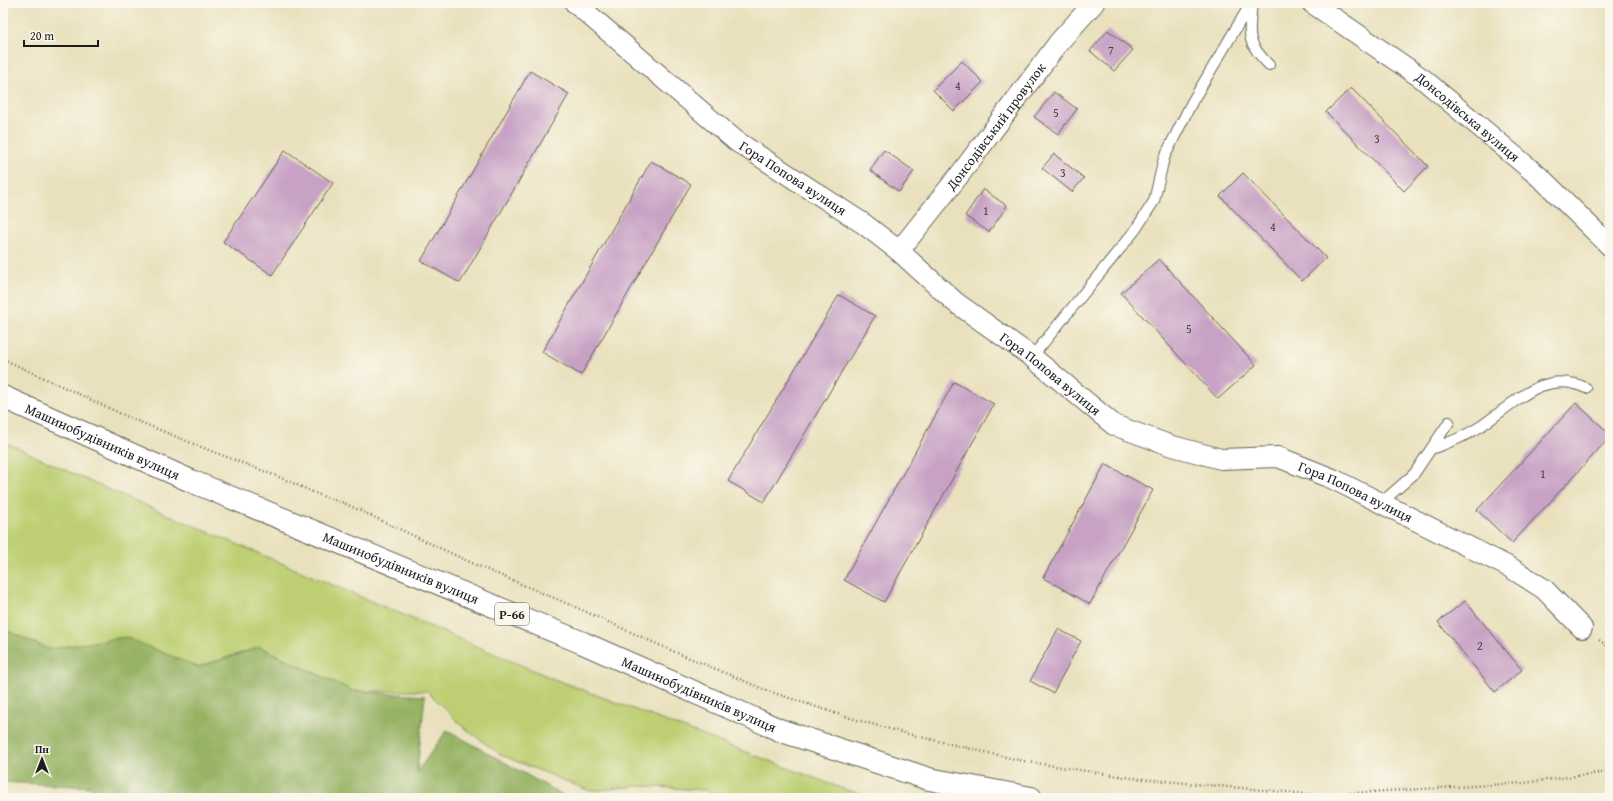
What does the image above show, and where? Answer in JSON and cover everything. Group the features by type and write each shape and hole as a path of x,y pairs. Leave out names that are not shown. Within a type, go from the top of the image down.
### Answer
{"main road":[{"name":"Машинобудівників вулиця","path":"3,397 191,481 583,643 782,731 928,779 1031,798"}],"street":[{"name":"Гора Попова вулиця","path":"575,3 736,141 864,224 899,250 955,302 1032,357 1114,425 1169,445 1221,459 1278,457 1333,479 1511,568 1544,589 1582,628"},
{"name":"Донсодівський провулок","path":"899,250 961,173 1060,42 1094,3"},
{"name":"Донсодівська вулиця","path":"1312,3 1423,79 1543,180 1610,246"}],"lane":[{"path":"1251,3 1249,36 1255,52 1269,65"},
{"path":"1032,357 1136,229 1154,201 1164,158 1180,129 1192,102 1251,3"},
{"path":"1431,449 1454,442 1473,431 1523,394 1554,381 1576,383 1586,388"},
{"path":"1381,503 1414,474 1449,422"}],"path":[{"path":"3,359 128,417 211,451 279,476 322,496 344,503 476,565 768,691 850,718 908,734 1023,761 1131,778 1318,794 1524,783 1606,772"}],"green space":[{"path":"3,441 91,482 549,677 846,790 877,798 735,798 705,790 639,786 590,791 501,755 463,727 427,691 353,691 260,647 198,667 48,649 3,629"},
{"path":"3,629 48,649 125,637 198,667 260,647 353,691 425,696 417,772 447,730 568,798 104,798 90,787 3,782"}],"building":[{"path":"1108,30 1133,50 1114,71 1090,51"},
{"path":"962,61 983,82 954,111 933,90"},
{"path":"530,71 569,94 460,283 421,261"},
{"path":"1351,88 1428,166 1404,191 1326,112"},
{"path":"1054,92 1077,109 1058,134 1034,117"},
{"path":"285,150 333,183 272,275 223,242"},
{"path":"884,150 914,171 899,192 870,170"},
{"path":"1054,154 1084,178 1072,192 1042,168"},
{"path":"651,161 691,184 581,375 542,352"},
{"path":"1243,173 1326,258 1302,281 1220,196"},
{"path":"983,189 1007,206 989,232 965,216"},
{"path":"1159,259 1256,365 1218,399 1121,293"},
{"path":"839,295 875,316 764,502 728,481"},
{"path":"954,382 994,404 884,602 844,580"},
{"path":"1576,403 1610,434 1610,437 1512,543 1477,510"},
{"path":"1105,464 1153,490 1090,604 1043,578"},
{"path":"1465,601 1522,670 1495,692 1438,622"},
{"path":"1058,629 1081,641 1053,693 1030,681"}]}
